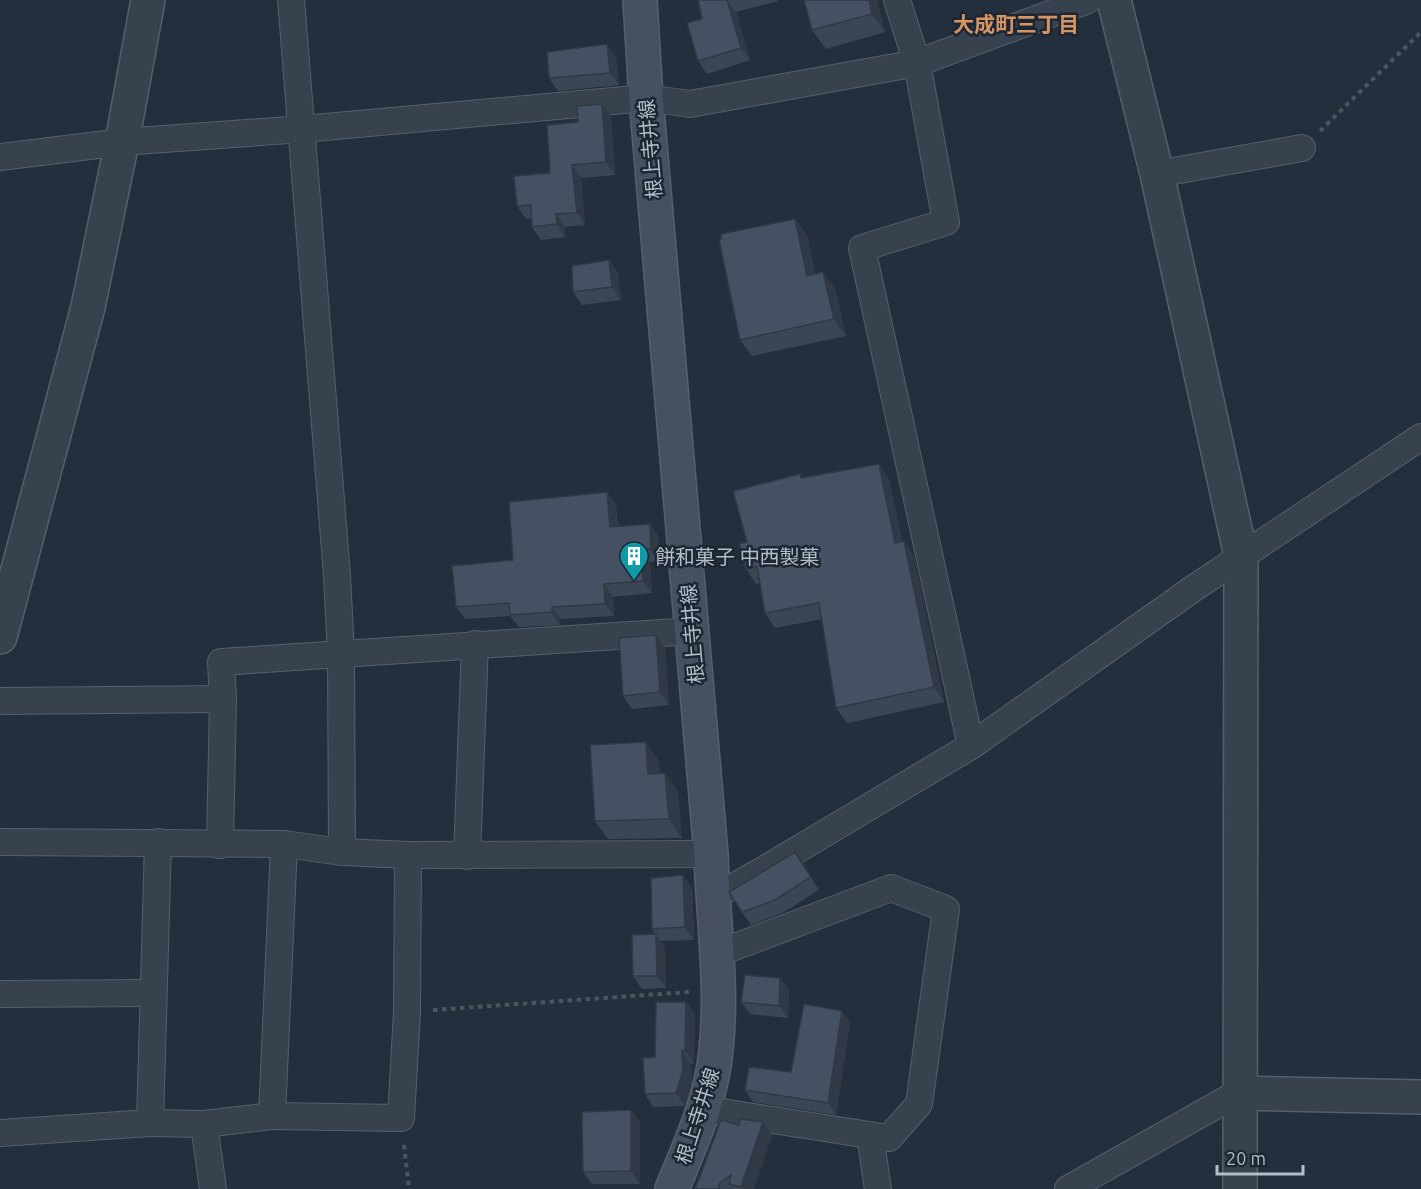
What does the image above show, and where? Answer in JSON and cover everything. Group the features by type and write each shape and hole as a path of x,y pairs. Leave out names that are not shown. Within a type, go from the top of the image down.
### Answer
{"main road":[{"name":"根上寺井線","path":"640,0 646,98 711,854 717,990 716,1050 702,1109 672,1189"}],"street":[{"path":"0,637 88,306 122,142 148,0"},
{"path":"291,0 303,129 341,654 342,852"},
{"path":"897,0 917,63 946,222 862,248 971,746"},
{"path":"0,157 122,142 303,129 646,98 690,104 917,63 1088,0"},
{"path":"1114,0 1157,174 1241,556 1238,1093 1240,1189"},
{"path":"1157,174 1302,148"},
{"path":"712,894 735,886 765,869 971,746 1241,556 1421,437"},
{"path":"220,845 223,699 221,662 692,631"},
{"path":"467,856 475,644"},
{"path":"0,701 223,699"},
{"path":"0,842 284,844 342,852 467,856 711,854"},
{"path":"150,1123 158,842"},
{"path":"272,1116 284,844"},
{"path":"0,1133 150,1123 204,1124 272,1116 401,1118 407,1012 408,855"},
{"path":"702,1109 889,1138 919,1104 946,909 891,888 716,954"},
{"path":"0,994 153,993"},
{"path":"1068,1189 1238,1093 1421,1097"},
{"path":"204,1124 213,1189"},
{"path":"870,1135 878,1189"}],"path":[{"path":"1302,148 1421,32"},
{"path":"407,1012 717,990"},
{"path":"401,1118 409,1189"}],"building":[{"path":"698,0 727,0 741,48 698,61 687,23 702,19"},
{"path":"804,0 869,0 872,14 812,30"},
{"path":"607,44 610,73 549,78 547,52"},
{"path":"602,104 606,162 572,165 577,213 556,214 557,224 532,227 531,205 517,206 514,176 550,173 547,125 578,122 577,106"},
{"path":"795,219 807,276 823,272 834,319 740,340 719,240 721,234"},
{"path":"609,260 612,287 573,292 572,266"},
{"path":"879,464 895,543 904,541 934,687 836,708 819,603 765,613 757,566 746,569 739,544 747,542 733,491 800,474 801,478"},
{"path":"607,492 610,527 650,524 651,549 641,549 643,581 604,584 605,604 552,607 552,612 510,615 509,603 456,607 452,566 513,560 509,502"},
{"path":"656,635 660,692 623,696 619,638"},
{"path":"646,742 648,774 665,773 669,819 595,821 590,745"},
{"path":"795,852 811,877 775,900 742,912 729,892"},
{"path":"683,875 685,927 652,929 651,878"},
{"path":"656,934 657,976 633,976 632,935"},
{"path":"745,975 780,978 779,1006 741,1002"},
{"path":"656,1002 686,1002 685,1051 682,1051 683,1070 676,1093 645,1094 643,1058 655,1057"},
{"path":"804,1004 842,1011 828,1103 745,1090 749,1067 791,1072"},
{"path":"631,1110 631,1171 583,1172 582,1112"},
{"path":"740,1119 763,1122 741,1187 729,1184 731,1175 719,1184 719,1189 695,1189 721,1120 739,1125"}],"place":[{"name":"餅和菓子 中西製菓","path":"634,582"}],"district":[{"name":"大成町三丁目","path":"1016,24"}]}
